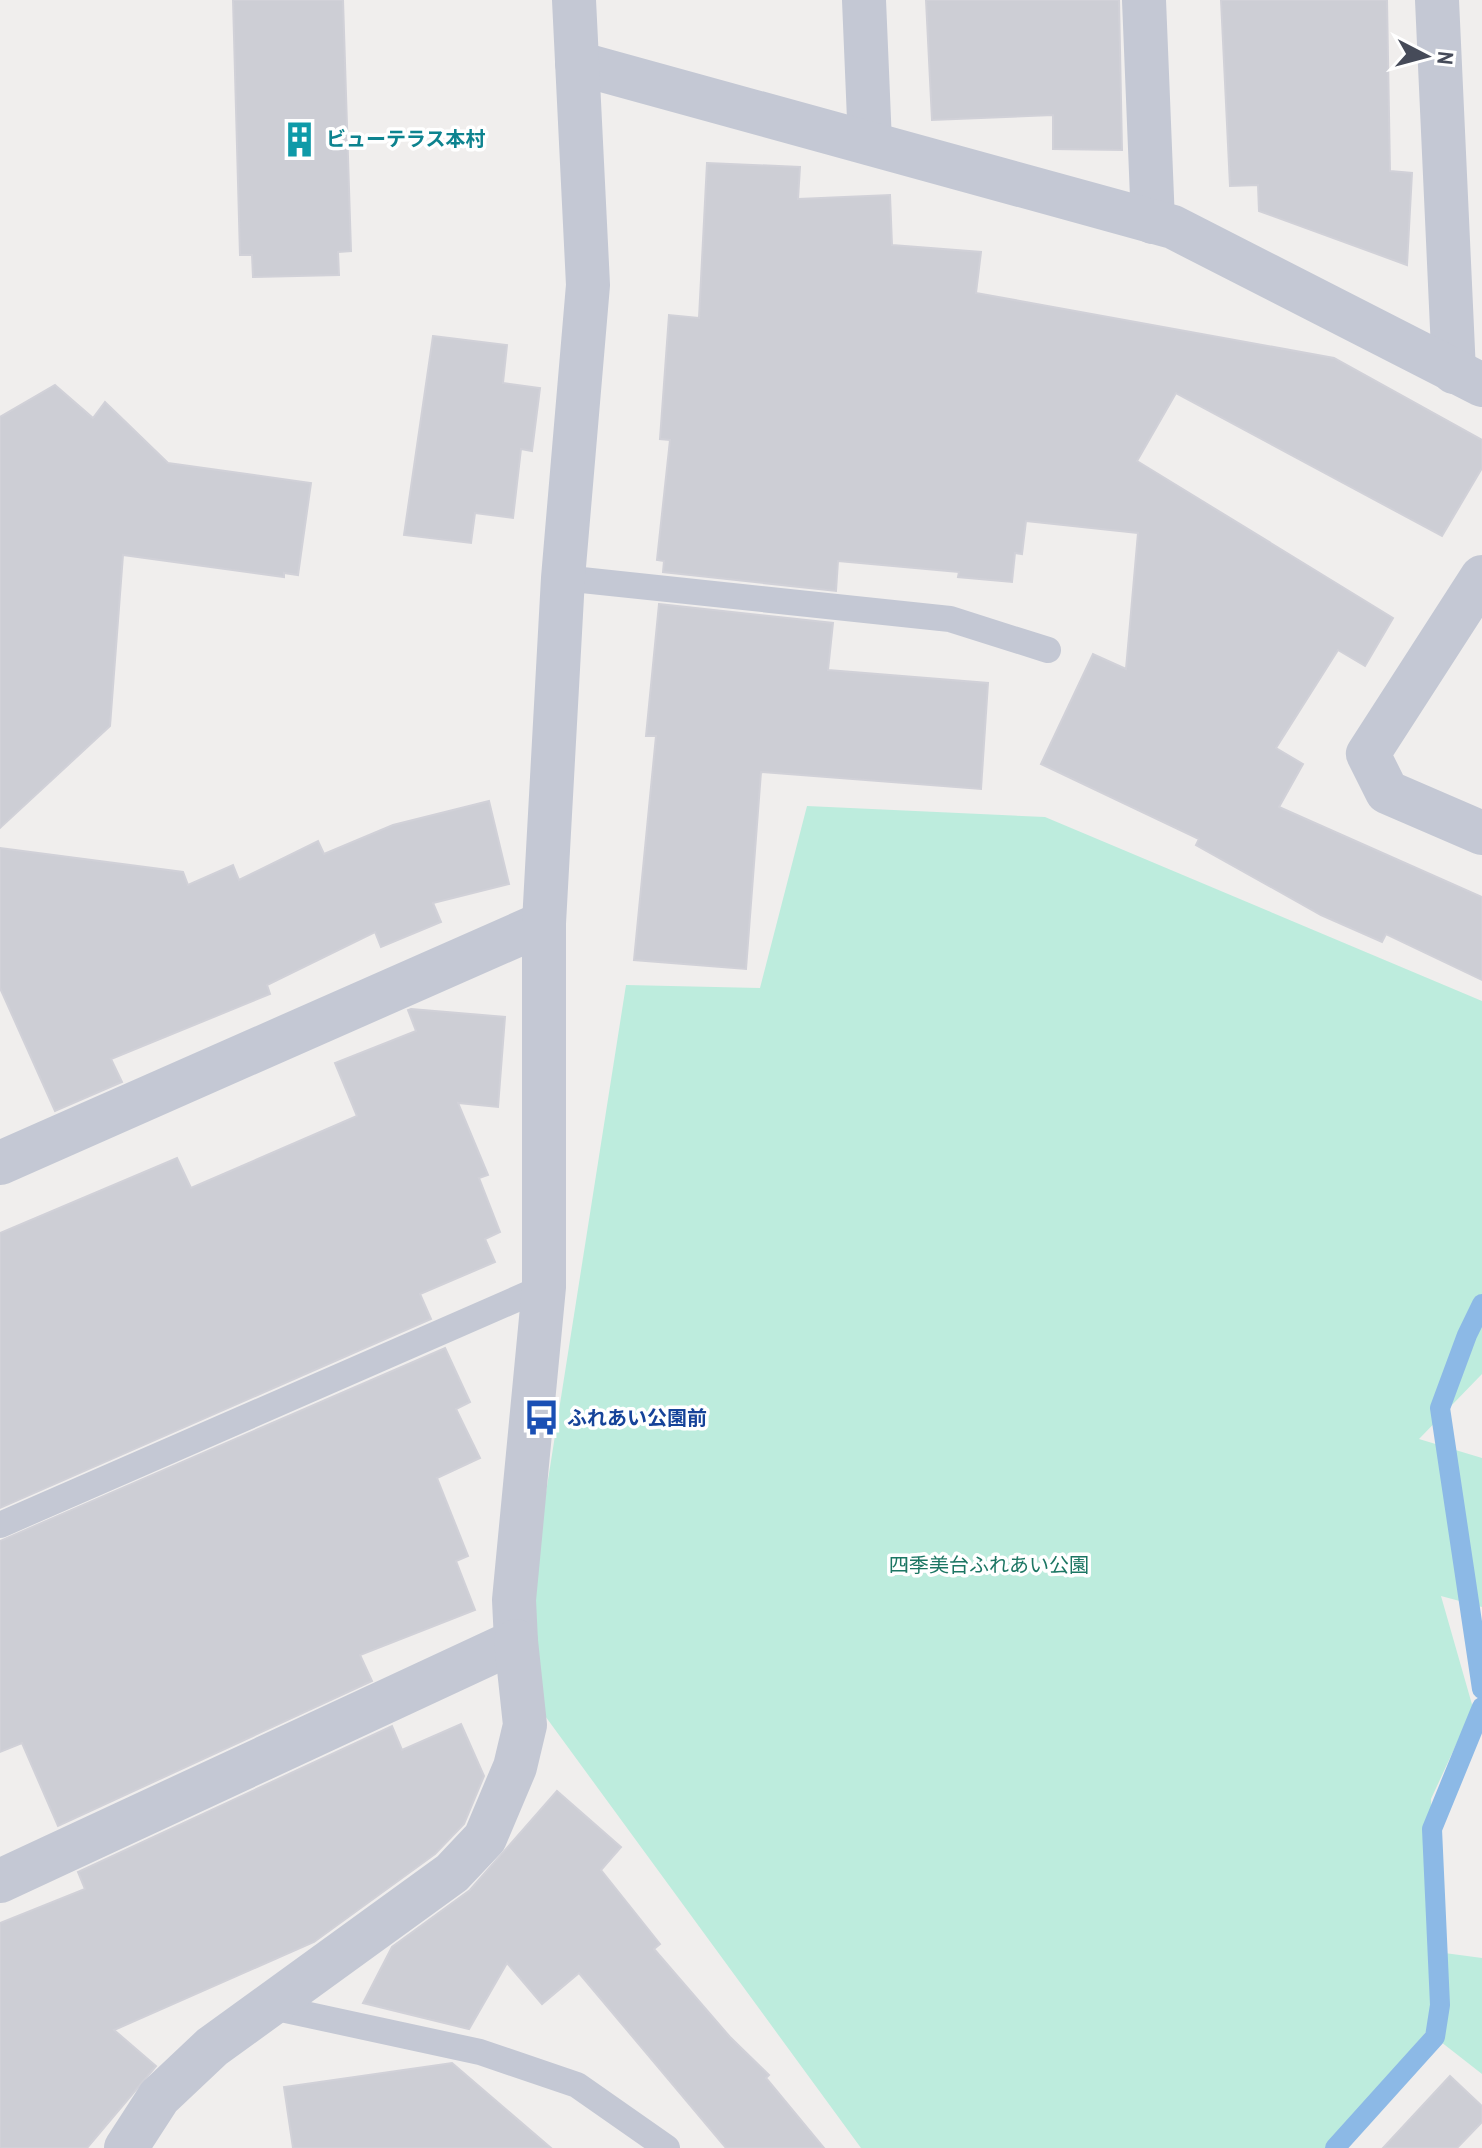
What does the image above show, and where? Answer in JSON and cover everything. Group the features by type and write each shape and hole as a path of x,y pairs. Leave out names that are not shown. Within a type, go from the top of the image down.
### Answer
{"street":[{"path":"126,2148 159,2097 212,2047 272,2007 374,1927 452,1873 485,1838 515,1767 525,1725 525,1615 544,1287 544,923 563,578 588,285 574,0"},
{"path":"864,0 870,143"},
{"path":"1144,0 1153,222"},
{"path":"1437,0 1468,378"},
{"path":"577,63 1173,227 1468,378"},
{"path":"1482,577 1368,754 1387,792 1482,833"},
{"path":"0,1163 544,923"},
{"path":"0,1881 525,1615"}],"lane":[{"path":"563,578 950,619 1048,650"},
{"path":"0,1525 544,1287"},
{"path":"272,2007 480,2052 577,2085 667,2148"}],"green space":[{"name":"四季美台ふれあい公園","path":"807,806 1045,817 1482,1001 1482,1374 1419,1439 1482,1458 1482,1607 1441,1596 1473,1708 1431,1799 1437,1952 1482,1958 1482,2074 1427,2031 1326,2148 861,2148 540,1709 525,1626 626,985 760,988"}],"building":[{"name":"ビューテラス本村","path":"233,0 343,0 351,251 338,252 339,275 253,277 252,255 240,255"},
{"path":"926,0 1119,0 1122,150 1053,149 1053,115 932,120"},
{"path":"1221,0 1387,0 1390,171 1412,173 1407,265 1259,211 1258,185 1230,186"},
{"path":"707,163 800,167 798,199 890,195 892,245 981,252 976,293 1334,358 1482,440 1482,468 1442,536 1176,393 1137,461 1393,618 1365,666 1338,650 1276,748 1303,764 1279,807 1482,897 1482,980 1386,934 1382,942 1321,915 1196,845 1199,839 1041,764 1093,654 1126,669 1138,533 1026,521 1022,554 1015,553 1012,582 958,577 959,572 838,561 836,591 663,572 664,561 657,560 670,440 660,439 669,315 699,318"},
{"path":"433,336 507,345 503,383 540,388 532,451 521,449 513,518 475,513 471,543 404,535"},
{"path":"55,385 93,418 105,402 168,463 311,483 298,575 284,573 284,577 123,555 110,726 0,828 0,417"},
{"path":"659,604 833,623 828,670 988,683 981,789 761,772 746,969 634,960 656,736 646,736"},
{"path":"489,801 509,884 433,903 441,922 381,947 375,932 267,985 270,994 111,1059 122,1082 55,1111 0,988 0,848 183,872 188,885 233,865 239,880 318,841 324,854 393,825"},
{"path":"408,1010 505,1017 498,1107 458,1103 488,1175 479,1178 500,1232 485,1239 495,1262 420,1294 431,1319 0,1508 0,1233 177,1158 191,1188 357,1116 335,1063 416,1031"},
{"path":"445,1348 470,1402 456,1409 480,1458 437,1478 468,1556 456,1561 475,1610 360,1655 372,1681 58,1826 22,1743 0,1752 0,1541"},
{"path":"461,1724 484,1776 464,1824 435,1854 314,1942 114,2030 156,2066 87,2148 0,2148 0,1923 85,1889 78,1872 392,1726 402,1750"},
{"path":"557,1791 621,1847 601,1870 660,1944 654,1949 730,2037 769,2075 766,2078 824,2148 726,2148 579,1973 542,2004 507,1963 469,2029 363,2003 392,1947 470,1890"},
{"path":"452,2063 551,2148 293,2148 284,2087"},
{"path":"1450,2076 1482,2106 1482,2122 1457,2148 1383,2148"}],"waterway":[{"path":"1482,1304 1440,1408 1482,1689"},
{"path":"1335,2148 1435,2037 1440,2005 1432,1829 1482,1707"}],"place":[{"name":"ビューテラス本村","path":"300,139"},
{"name":"ふれあい公園前","path":"541,1418"}]}
